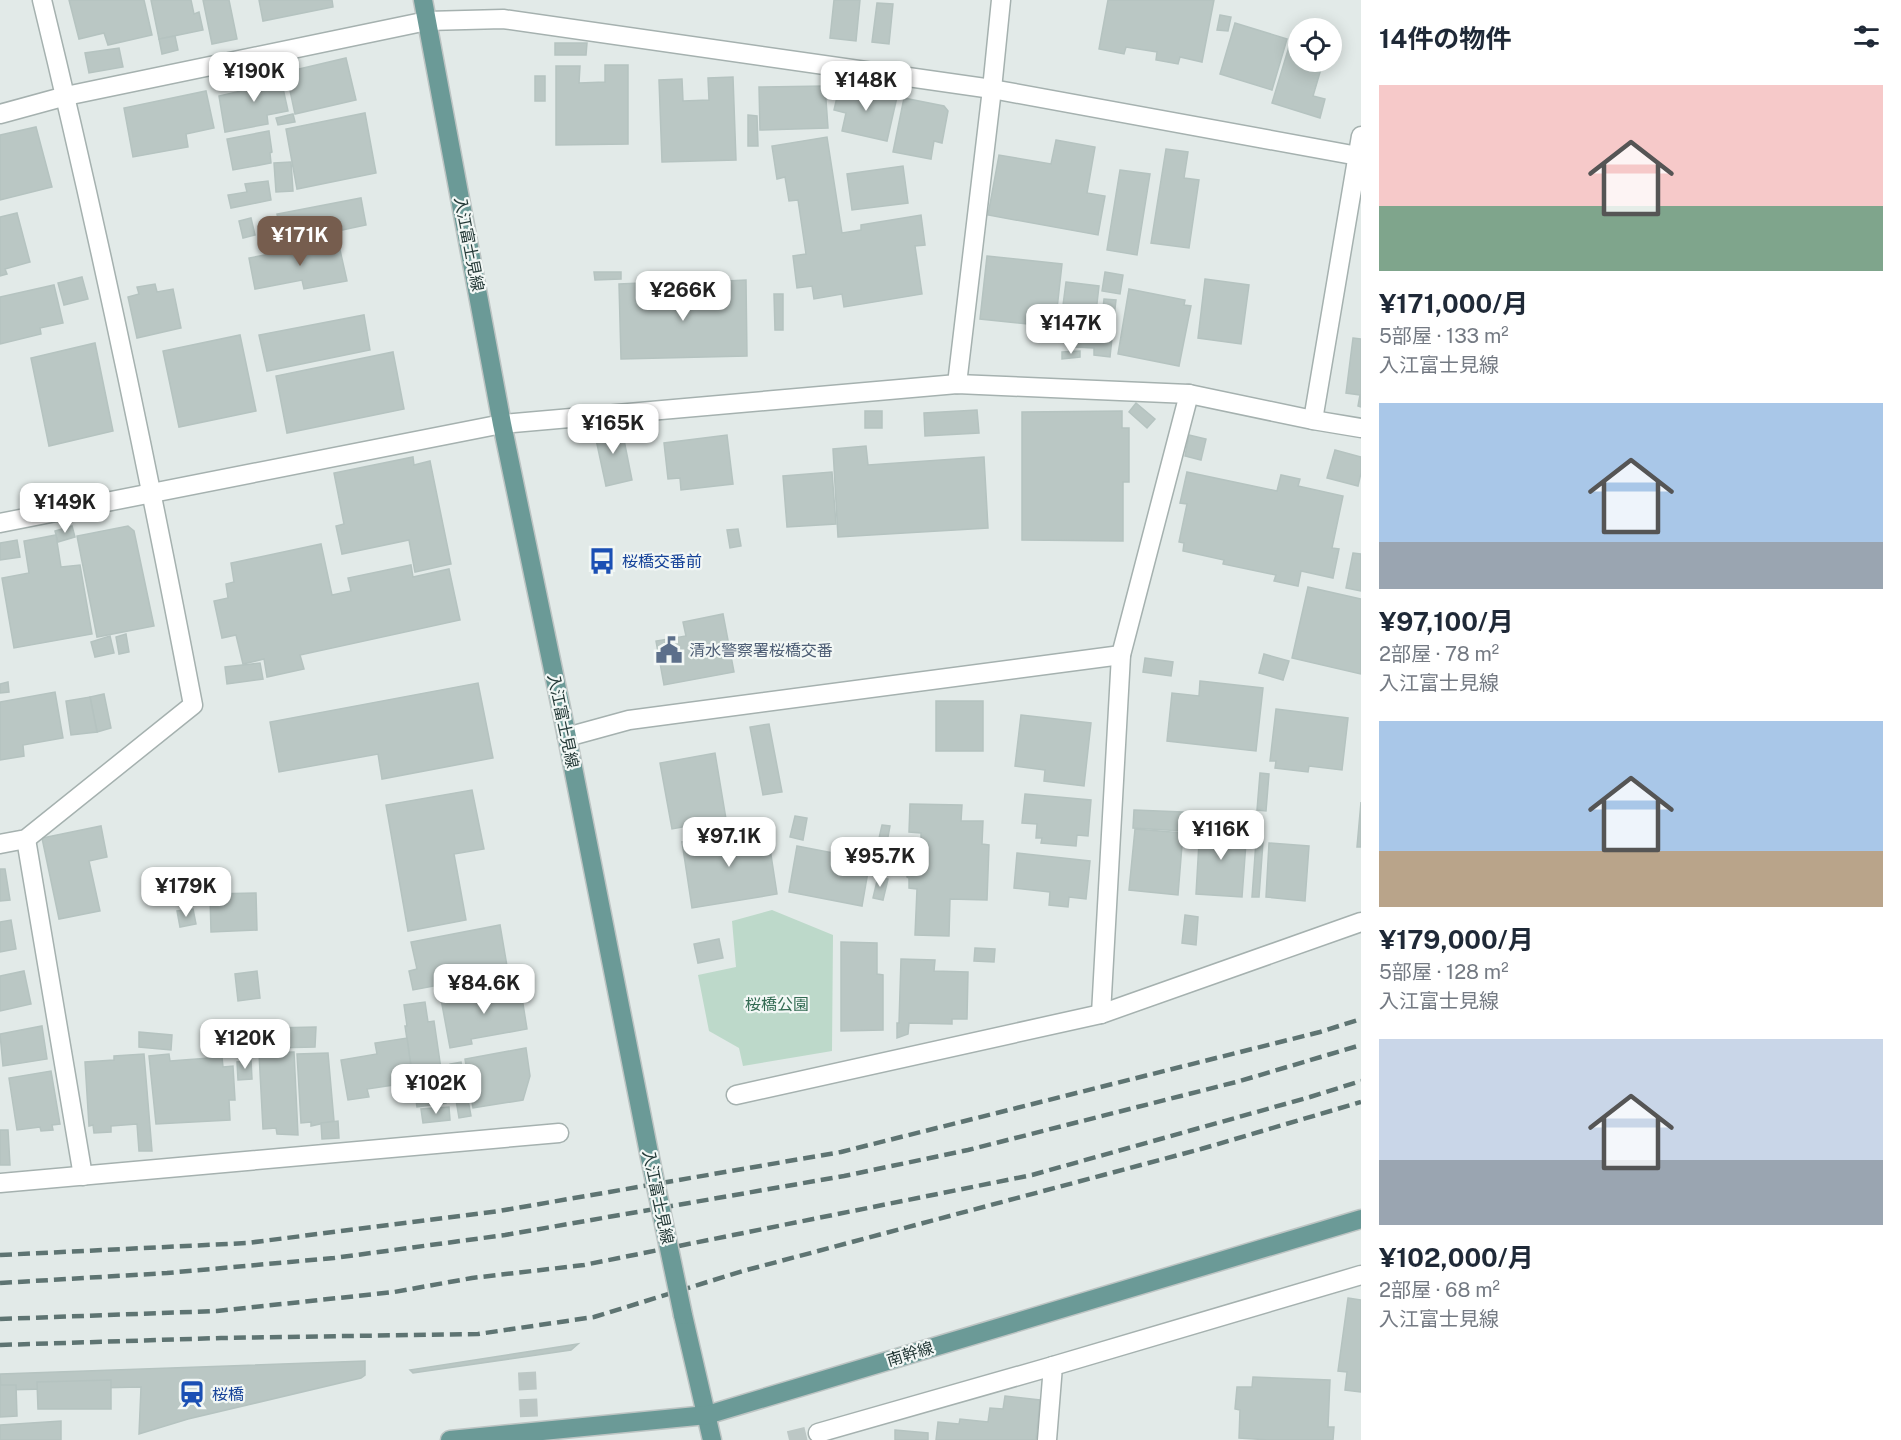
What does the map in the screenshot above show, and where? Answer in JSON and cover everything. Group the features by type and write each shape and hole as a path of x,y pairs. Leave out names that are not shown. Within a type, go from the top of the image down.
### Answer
{"main road":[{"name":"入江富士見線","path":"423,0 502,424 567,737 649,1153 712,1440"},
{"name":"南幹線","path":"450,1440 707,1414 1361,1219"}],"street":[{"path":"0,844 26,839 193,705 153,494 66,96 42,0"},
{"path":"957,384 1001,0"},
{"path":"0,114 66,96 427,21 503,19 992,88 1358,156"},
{"path":"1313,420 1361,136"},
{"path":"0,523 502,424 957,384 1189,394 1361,428"},
{"path":"1101,1014 1121,655 1189,394"},
{"path":"567,737 629,720 1121,655"},
{"path":"26,839 83,1176"},
{"path":"736,1095 1101,1014 1361,922"},
{"path":"0,1183 559,1133"},
{"path":"818,1432 1053,1366 1361,1275"},
{"path":"1047,1440 1053,1366"}],"green space":[{"name":"桜橋公園","path":"772,910 833,935 832,1051 743,1066 739,1048 709,1031 698,975 736,967 732,921"}],"building":[{"path":"69,0 144,0 152,35 108,45 104,33 79,39"},
{"path":"151,0 191,0 194,14 199,12 203,30 159,39"},
{"path":"203,0 229,0 237,39 212,44"},
{"path":"259,0 332,0 333,7 263,21"},
{"path":"834,0 860,0 856,41 830,38"},
{"path":"1108,0 1214,0 1202,62 1180,57 1178,64 1156,60 1157,52 1126,47 1124,54 1099,49"},
{"path":"877,3 893,4 889,44 872,42"},
{"path":"1220,15 1231,17 1228,31 1217,30"},
{"path":"1235,23 1287,39 1272,90 1220,74"},
{"path":"175,36 178,50 162,54 159,39"},
{"path":"555,43 587,43 586,55 555,55"},
{"path":"119,48 123,67 89,73 85,53"},
{"path":"1288,50 1288,72 1320,72 1313,96 1325,99 1320,118 1272,103"},
{"path":"346,58 356,100 295,114 286,72"},
{"path":"605,65 628,65 628,144 556,145 556,66 580,66 579,83 605,82"},
{"path":"279,70 288,111 267,115 268,124 225,132 219,96 254,88 252,75"},
{"path":"535,76 545,76 545,101 535,101"},
{"path":"733,77 736,160 662,162 659,80 682,79 683,101 709,100 708,78"},
{"path":"840,84 897,97 887,141 842,131 846,113 834,110"},
{"path":"825,86 828,128 760,130 759,87"},
{"path":"206,91 214,128 186,134 188,147 133,157 124,108"},
{"path":"904,98 944,106 948,111 942,143 934,141 931,159 893,152"},
{"path":"365,113 376,173 297,189 286,129"},
{"path":"293,114 295,122 278,125 276,118"},
{"path":"748,115 757,116 758,146 748,146"},
{"path":"36,127 52,187 0,200 0,135"},
{"path":"269,131 271,163 233,170 227,139"},
{"path":"827,137 842,233 861,230 861,225 921,215 925,245 915,246 922,294 844,307 842,294 814,299 812,286 797,288 793,256 806,254 798,200 789,201 785,177 777,179 772,146"},
{"path":"1056,140 1095,147 1087,193 1105,196 1098,235 988,215 999,155 1051,164"},
{"path":"1166,149 1188,152 1184,178 1199,180 1189,248 1151,243"},
{"path":"291,162 293,191 276,192 274,163"},
{"path":"903,166 908,203 852,210 847,174"},
{"path":"1120,170 1150,174 1137,255 1107,250"},
{"path":"268,181 271,200 231,208 228,195 247,192 245,184"},
{"path":"361,198 366,225 300,239 297,226 280,228 277,214"},
{"path":"17,213 30,262 5,269 7,274 0,276 0,217"},
{"path":"251,218 255,235 243,238 239,221"},
{"path":"338,241 347,281 304,289 302,280 255,289 249,258"},
{"path":"987,256 1062,264 1055,327 980,319"},
{"path":"594,272 621,272 621,279 595,280"},
{"path":"1105,272 1123,275 1120,294 1102,291"},
{"path":"82,277 88,299 64,305 58,283"},
{"path":"1205,279 1249,285 1241,344 1198,338"},
{"path":"746,280 747,356 621,359 619,284 641,283 641,294 668,294 668,283 700,282 700,292 726,292 726,281"},
{"path":"1066,282 1099,286 1096,312 1100,313 1099,317 1062,313"},
{"path":"155,284 157,292 173,289 181,328 137,338 128,297 139,294 137,287"},
{"path":"54,285 63,323 40,328 41,334 0,344 0,297"},
{"path":"1129,289 1185,300 1184,305 1191,306 1179,366 1118,354"},
{"path":"774,294 783,294 783,330 775,330"},
{"path":"1104,299 1116,300 1113,326 1101,325"},
{"path":"364,315 370,350 267,371 259,335"},
{"path":"1062,318 1098,322 1098,328 1113,329 1110,357 1094,355 1094,348 1075,347 1076,339 1060,337"},
{"path":"240,335 256,411 179,427 163,351"},
{"path":"1353,338 1361,339 1361,407 1358,406 1360,395 1346,393"},
{"path":"95,343 113,431 49,446 31,358"},
{"path":"1080,351 1080,357 1062,359 1062,352"},
{"path":"393,352 404,409 287,433 276,376"},
{"path":"1136,403 1155,419 1147,428 1129,412"},
{"path":"977,410 979,433 925,436 924,413"},
{"path":"865,411 882,411 882,428 865,428"},
{"path":"1122,411 1122,428 1129,428 1129,482 1123,482 1123,541 1022,540 1022,412"},
{"path":"621,425 632,480 606,486 594,430"},
{"path":"727,435 733,484 681,490 680,478 668,479 664,443"},
{"path":"1189,435 1206,439 1201,460 1185,456"},
{"path":"866,446 868,465 984,457 988,528 838,537 833,449"},
{"path":"1335,450 1361,457 1358,486 1327,478"},
{"path":"413,457 414,465 430,461 451,564 415,572 409,540 342,554 336,526 344,524 334,473"},
{"path":"832,472 836,524 787,527 783,476"},
{"path":"1187,472 1277,491 1281,475 1300,479 1298,486 1343,496 1332,548 1339,549 1333,578 1301,571 1298,586 1274,581 1276,575 1223,564 1224,560 1183,551 1184,543 1179,542 1187,504 1180,503"},
{"path":"72,526 75,537 58,542 55,531"},
{"path":"128,526 134,531 154,626 97,637 77,536"},
{"path":"738,529 741,546 730,548 727,530"},
{"path":"56,535 61,567 80,565 92,634 14,648 2,578 29,573 24,541"},
{"path":"17,540 20,557 0,560 0,543"},
{"path":"321,544 332,595 351,591 348,578 411,565 413,577 449,569 460,620 300,655 304,669 267,677 264,659 243,664 236,635 222,638 214,601 228,598 226,584 234,582 231,563"},
{"path":"1353,553 1361,554 1361,591 1346,588"},
{"path":"1308,587 1361,599 1361,674 1292,658"},
{"path":"723,614 734,672 664,685 656,641 686,636 683,622"},
{"path":"126,634 129,652 119,654 116,637"},
{"path":"110,636 114,653 95,657 91,642"},
{"path":"1264,654 1289,661 1283,680 1259,673"},
{"path":"1145,658 1173,662 1171,676 1143,672"},
{"path":"260,663 263,679 227,684 225,667"},
{"path":"1200,681 1263,688 1256,751 1167,741 1172,693 1199,696"},
{"path":"8,682 9,692 0,693 0,684"},
{"path":"478,683 493,758 382,779 378,754 279,772 270,722"},
{"path":"55,692 63,738 23,745 24,756 0,760 0,702"},
{"path":"104,694 111,728 97,732 90,697"},
{"path":"90,697 97,732 71,735 66,701"},
{"path":"936,701 983,701 983,751 936,751"},
{"path":"1276,709 1348,718 1342,770 1309,766 1308,772 1275,768 1276,761 1270,761"},
{"path":"1021,715 1091,723 1084,786 1044,781 1045,770 1015,766"},
{"path":"769,724 782,792 763,795 750,727"},
{"path":"715,753 726,819 672,829 660,763"},
{"path":"1260,773 1269,774 1266,811 1257,810"},
{"path":"472,790 484,849 454,854 466,920 408,931 386,805"},
{"path":"1025,794 1091,800 1088,836 1077,835 1076,846 1041,843 1042,838 1036,838 1037,824 1022,823"},
{"path":"1361,802 1361,847 1357,847"},
{"path":"910,804 962,805 961,821 983,821 982,844 989,845 987,900 950,899 949,936 915,935 917,889 909,888 907,857 921,858 921,833 909,832"},
{"path":"1134,810 1183,812 1182,831 1133,828"},
{"path":"795,816 807,818 803,840 790,837"},
{"path":"882,825 890,826 886,848 877,847"},
{"path":"1200,825 1247,829 1242,897 1196,894"},
{"path":"101,826 107,857 89,861 100,911 59,919 42,838"},
{"path":"767,829 777,894 692,908 682,842"},
{"path":"1135,829 1183,833 1178,895 1129,890"},
{"path":"1256,841 1263,842 1259,897 1252,897"},
{"path":"1269,843 1309,846 1305,901 1266,897"},
{"path":"797,846 870,860 862,906 789,892"},
{"path":"882,851 890,853 886,871 878,869"},
{"path":"1017,853 1090,861 1086,899 1069,897 1068,907 1049,905 1050,892 1014,888"},
{"path":"0,869 5,869 10,900 0,901"},
{"path":"878,877 888,879 883,900 873,898"},
{"path":"256,893 257,930 211,932 210,894"},
{"path":"193,909 196,924 180,927 177,911"},
{"path":"1185,915 1198,917 1196,945 1182,943"},
{"path":"11,920 16,949 0,952 0,922"},
{"path":"500,925 508,972 413,990 409,971 417,969 411,942"},
{"path":"719,939 723,958 698,963 694,944"},
{"path":"841,942 877,943 877,974 883,975 883,1030 841,1031"},
{"path":"975,948 995,949 994,962 974,961"},
{"path":"901,959 935,960 934,971 968,972 967,1019 952,1019 952,1024 909,1023 908,1034 897,1038"},
{"path":"24,971 31,1004 0,1011 0,976"},
{"path":"257,971 260,998 238,1001 235,974"},
{"path":"520,985 527,1029 471,1039 472,1044 450,1048 441,999"},
{"path":"425,1002 428,1022 434,1021 446,1103 417,1107 404,1005"},
{"path":"42,1026 47,1059 3,1066 0,1034"},
{"path":"316,1027 315,1047 272,1048 272,1028"},
{"path":"139,1032 172,1035 171,1050 139,1047"},
{"path":"407,1038 413,1082 367,1089 369,1097 348,1100 341,1060 377,1054 375,1043"},
{"path":"526,1048 530,1076 523,1100 473,1108 465,1059"},
{"path":"294,1052 298,1135 277,1134 276,1128 263,1129 259,1053"},
{"path":"328,1053 334,1121 311,1126 311,1122 301,1123 297,1054"},
{"path":"144,1054 152,1151 139,1151 137,1124 111,1126 111,1132 94,1133 93,1125 89,1126 85,1062 114,1060 114,1056"},
{"path":"169,1054 170,1061 222,1057 223,1067 233,1066 235,1100 229,1100 230,1120 156,1124 149,1056"},
{"path":"251,1060 252,1079 238,1080 237,1062"},
{"path":"461,1062 471,1116 459,1118 450,1064"},
{"path":"51,1071 60,1124 52,1125 53,1130 41,1131 40,1127 17,1130 9,1078"},
{"path":"449,1107 450,1120 423,1123 421,1109"},
{"path":"338,1121 339,1138 322,1139 321,1123"},
{"path":"0,1130 8,1130 10,1165 0,1165"},
{"path":"1348,1298 1361,1300 1361,1392 1345,1390 1347,1372 1338,1371"},
{"path":"578,1344 571,1350 413,1373 410,1370"},
{"path":"365,1361 365,1375 361,1378 188,1419 139,1434 141,1387 1,1390 0,1374"},
{"path":"1253,1377 1330,1380 1328,1427 1334,1427 1333,1440 1239,1438 1240,1410 1235,1409 1237,1387 1252,1387"},
{"path":"111,1380 111,1409 38,1409 37,1382"},
{"path":"0,1385 16,1385 17,1416 0,1417"},
{"path":"1005,1396 1040,1400 1036,1440 936,1440 938,1422 959,1424 960,1419 988,1422 990,1408 1003,1409"},
{"path":"61,1421 61,1440 0,1440 0,1425"},
{"path":"895,1430 928,1433 928,1440 895,1440"}],"tunnel":[{"path":"527,1372 530,1440"},
{"path":"789,1440 818,1433"}],"railway":[{"path":"0,1255 247,1243 499,1211 841,1152 1320,1032 1361,1019"},
{"path":"0,1283 167,1273 334,1258 505,1235 844,1176 968,1150 1240,1081 1361,1045"},
{"path":"0,1319 217,1311 394,1292 472,1278 584,1265 1032,1175 1361,1081"},
{"path":"0,1345 221,1338 478,1334 594,1317 743,1271 1201,1149 1361,1102"}],"place":[{"name":"桜橋交番前","path":"602,561"},
{"name":"清水警察署桜橋交番","path":"669,650"},
{"name":"桜橋","path":"192,1394"}]}
